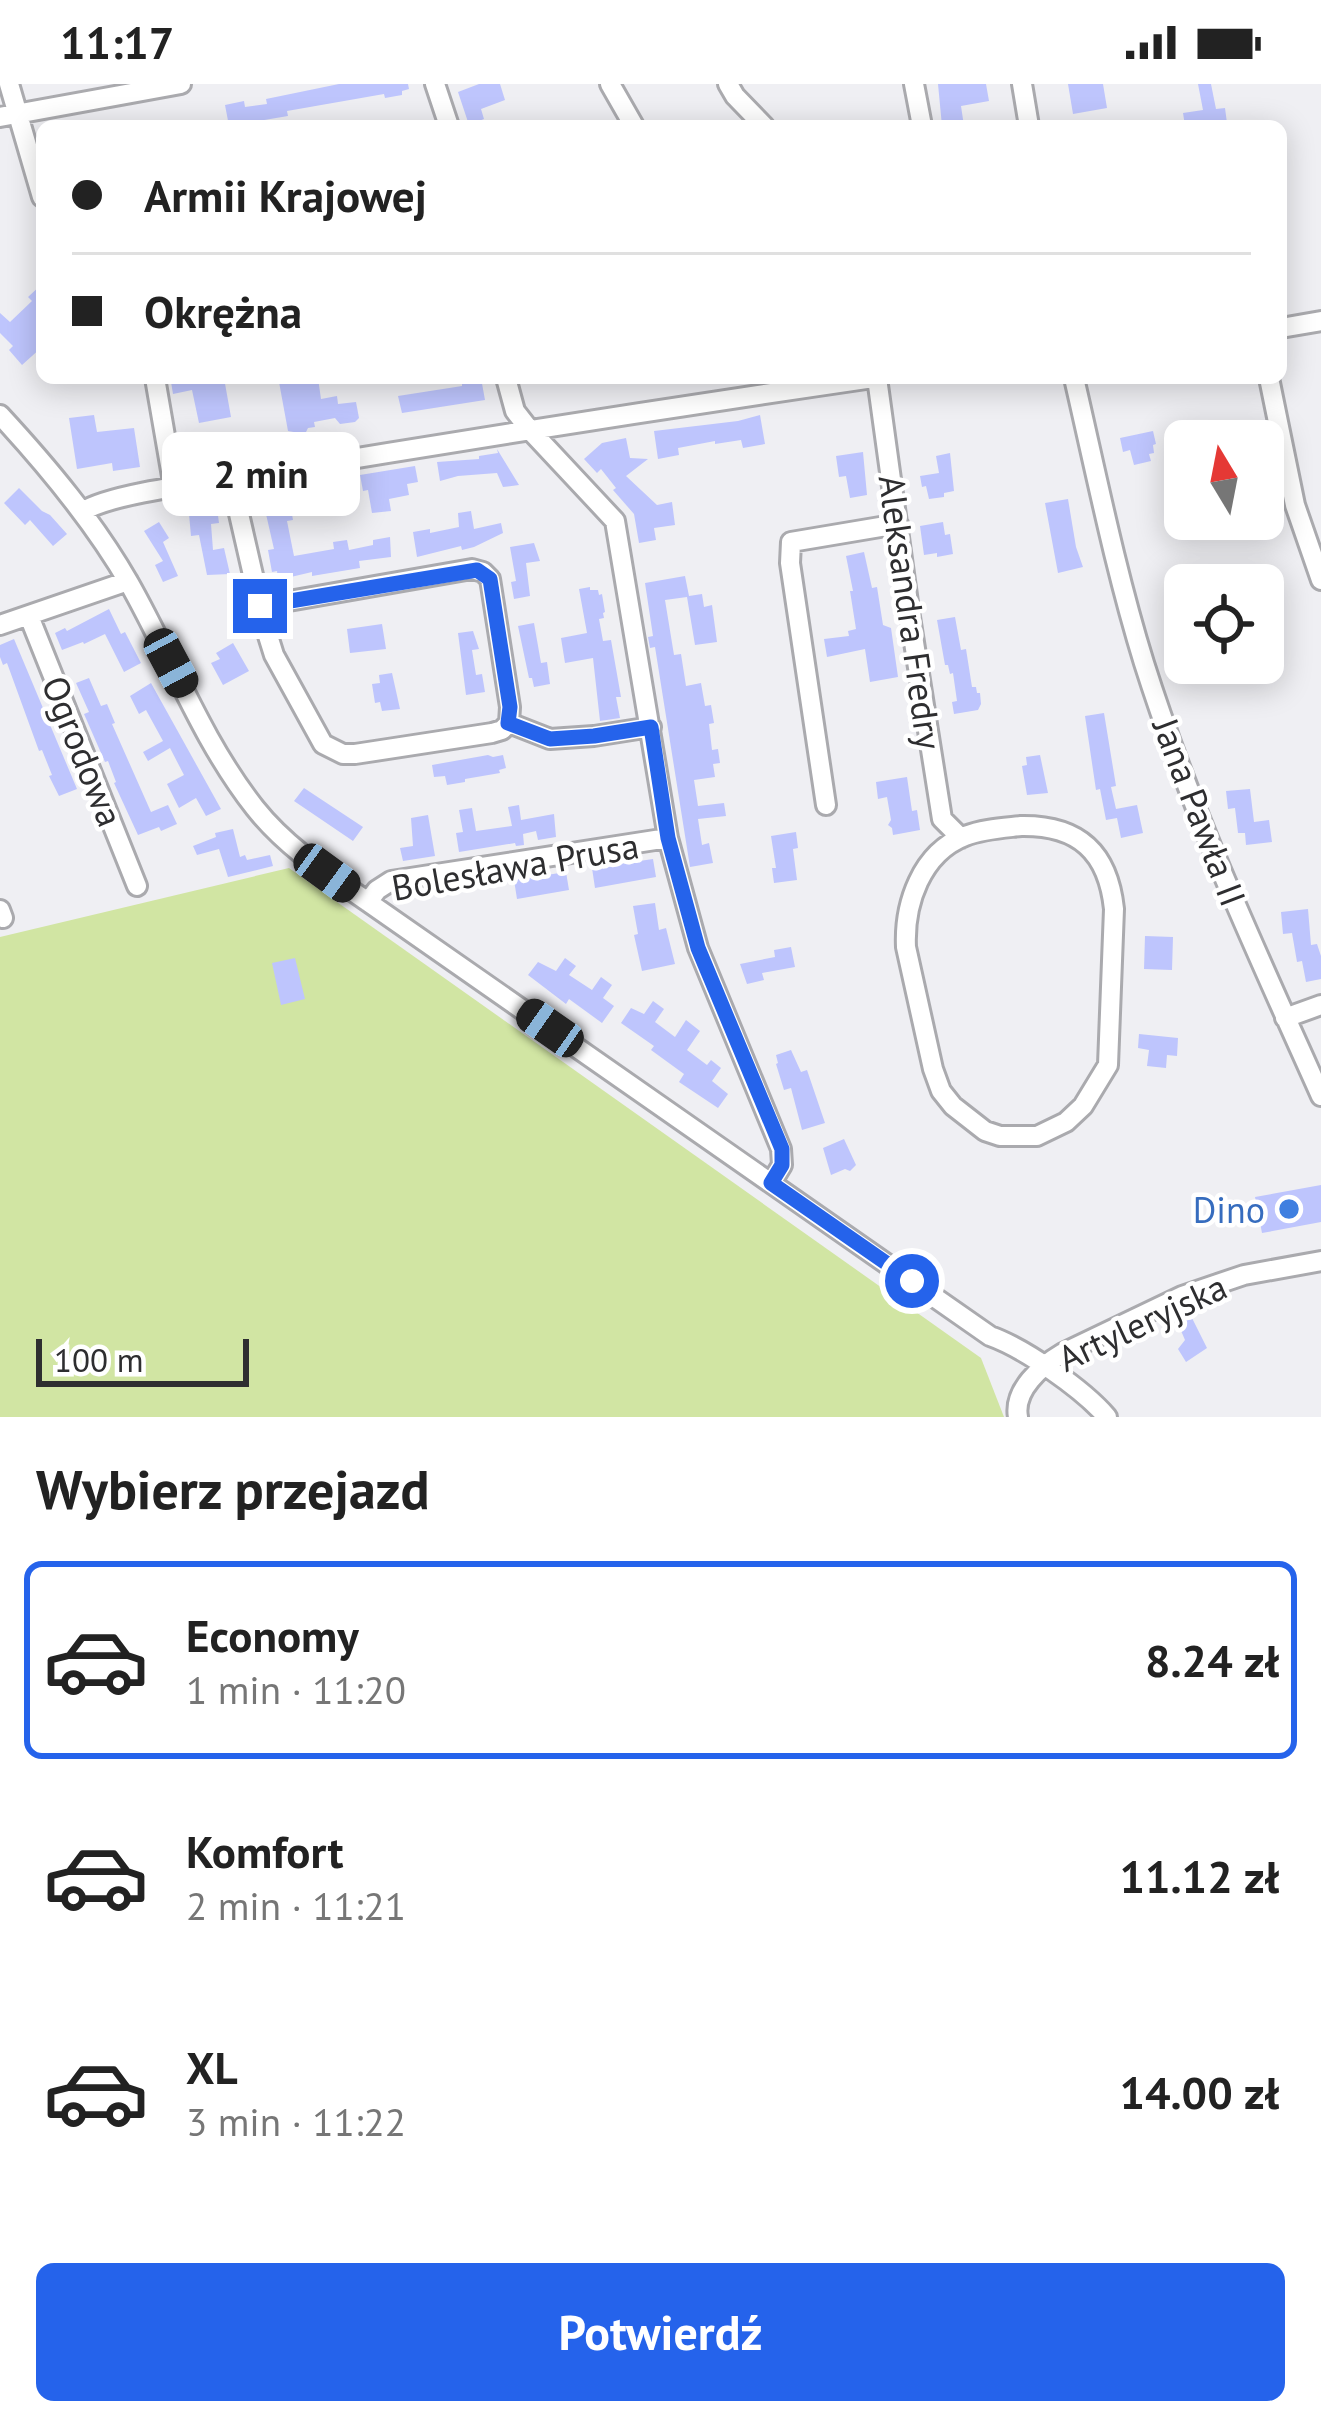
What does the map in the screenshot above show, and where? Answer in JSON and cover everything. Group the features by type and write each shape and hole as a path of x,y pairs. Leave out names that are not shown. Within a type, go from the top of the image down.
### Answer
{"street":[{"path":"9,84 9,116 36,181"},
{"path":"9,116 181,84"},
{"path":"435,84 446,120"},
{"path":"610,84 631,120"},
{"path":"728,84 758,120"},
{"path":"914,84 921,120"},
{"path":"1022,84 1028,120"},
{"path":"1287,327 1321,321"},
{"path":"156,384 174,488"},
{"path":"508,384 515,411 529,429 615,521 668,838 698,948 782,1149 782,1165 771,1183"},
{"path":"82,512 100,503 174,488 834,384"},
{"name":"Aleksandra Fredry","path":"876,384 942,819 961,838"},
{"name":"Jana Pawła II","path":"1075,384 1144,664 1213,853 1321,1096"},
{"path":"1270,384 1295,506 1321,580"},
{"path":"0,415 82,512 128,581 217,749 250,801 296,850 990,1336 1003,1352 1040,1371 1090,1412 1105,1417"},
{"path":"232,479 260,606 274,655 317,735 331,750 355,754 492,733 508,723 510,707 490,579 483,572 472,569 260,606"},
{"path":"826,806 790,563 791,542 898,524"},
{"path":"0,625 128,581"},
{"name":"Ogrodowa","path":"29,616 136,886"},
{"path":"508,723 550,739 651,727"},
{"path":"1022,826 1064,830 1093,852 1112,889 1108,1065 1083,1106 1066,1122 1037,1136 985,1131 953,1106 933,1069 906,947 907,911 927,868 961,838 1022,826"},
{"name":"Bolesława Prusa","path":"368,902 391,881 668,838"},
{"path":"1285,1018 1321,1005"},
{"name":"Artyleryjska","path":"1040,1371 1063,1353 1182,1296 1244,1275 1321,1261"},
{"path":"1018,1417 1017,1401 1040,1371"}],"green space":[{"path":"289,868 981,1358 1004,1417 0,1417 0,937"}],"building":[{"path":"339,84 408,84 409,89 402,95 287,111 288,116 265,120 228,120 225,105 267,104 266,99"},
{"path":"479,84 500,84 505,100 481,109 484,119 467,120 458,92"},
{"path":"938,84 986,84 989,101 961,106 963,120 941,120"},
{"path":"1068,84 1103,84 1107,108 1073,114"},
{"path":"1198,84 1211,84 1216,109 1225,108 1227,120 1184,120 1183,113 1203,110"},
{"path":"36,290 36,352 22,365 0,333 0,313 10,322 32,301 28,297"},
{"path":"171,384 225,384 231,417 199,423 192,390 173,394"},
{"path":"279,384 319,384 321,399 337,396 338,404 356,402 359,418 355,422 340,424 335,418 314,422 315,427 305,434 288,431"},
{"path":"482,384 485,400 402,413 398,396"},
{"path":"94,415 97,432 134,428 140,467 113,471 112,463 77,469 69,418"},
{"path":"760,415 765,444 743,448 741,440 715,441 678,448 679,455 658,459 654,431"},
{"path":"1153,431 1156,444 1149,454 1151,461 1134,465 1130,450 1123,452 1120,438"},
{"path":"626,438 630,458 648,459 626,476 657,505 672,502 675,525 654,528 656,540 639,543 634,514 601,469 597,473 584,459 602,443"},
{"path":"497,449 519,485 503,487 497,473 440,481 437,462 479,459 498,453"},
{"path":"863,452 867,495 850,498 846,476 839,477 836,456"},
{"path":"950,453 954,491 929,499 920,476 939,473 936,456"},
{"path":"415,466 418,482 407,484 409,495 389,499 391,511 372,513 360,475"},
{"path":"19,488 67,534 53,546 30,520 25,525 4,503"},
{"path":"289,497 293,520 287,521 294,556 334,549 333,542 347,540 349,550 390,537 391,557 359,561 360,568 278,580 277,571 272,572 268,550 274,549 263,501"},
{"path":"1068,499 1083,567 1058,573 1045,503"},
{"path":"199,502 200,508 217,508 219,523 211,524 213,550 224,548 230,574 207,575 199,535 191,536 188,503"},
{"path":"471,511 474,529 501,523 503,533 474,547 417,557 413,532 459,527 458,513"},
{"path":"159,522 169,538 163,542 178,576 163,582 155,565 163,561 144,531"},
{"path":"943,522 953,554 924,555 920,526"},
{"path":"534,543 540,561 526,563 530,596 514,599 510,547"},
{"path":"864,552 872,588 877,587 883,625 891,628 898,677 870,682 865,649 827,657 824,639 849,636 848,631 856,629 846,556"},
{"path":"685,576 689,596 702,594 704,607 712,605 717,642 695,645 687,597 665,600 674,655 681,654 686,686 701,683 714,723 709,724 712,750 718,749 720,763 713,764 715,777 694,780 698,806 724,803 726,816 698,819 702,845 709,843 713,863 690,867 655,647 650,648 648,637 653,636 645,583"},
{"path":"590,587 602,594 605,612 599,619 603,641 611,640 620,718 600,721 593,658 565,663 561,638 587,633 579,589"},
{"path":"109,609 141,663 124,672 105,634 62,650 55,633"},
{"path":"955,617 972,687 980,693 981,704 978,710 954,714 953,673 945,665 937,620"},
{"path":"534,623 550,684 534,687 518,626"},
{"path":"382,624 386,649 350,653 347,629"},
{"path":"473,631 479,649 472,650 476,675 482,674 485,692 466,695 458,633"},
{"path":"14,639 77,789 59,796 7,663 3,665 0,657 0,645"},
{"path":"233,643 249,671 223,685 211,663 220,659 216,653"},
{"path":"392,673 400,709 382,711 380,702 375,703 372,684 380,683 379,675"},
{"path":"89,678 101,706 107,704 151,812 168,805 177,824 138,835 84,714 89,712 76,683"},
{"path":"151,683 221,809 206,816 196,798 179,808 167,784 184,775 170,748 148,761 143,752 163,741 146,710 139,714 130,696"},
{"path":"1104,713 1116,809 1137,805 1143,833 1121,838 1117,818 1106,820 1100,789 1096,790 1085,716"},
{"path":"503,755 506,768 447,785 445,776 434,777 432,765"},
{"path":"1040,755 1048,793 1027,795 1022,766 1027,765 1026,757"},
{"path":"907,777 920,830 893,835 887,797 878,799 876,782"},
{"path":"304,788 363,827 353,841 294,801"},
{"path":"1250,789 1254,822 1269,820 1272,842 1246,845 1245,833 1238,833 1235,808 1228,809 1226,791"},
{"path":"519,805 521,820 554,814 556,837 538,840 536,831 523,834 524,845 459,852 456,833 463,832 459,810 472,808 476,831 512,826 508,807"},
{"path":"428,815 435,856 403,861 400,848 413,846 411,818"},
{"path":"233,829 240,857 270,855 273,866 228,877 219,849 197,855 193,846"},
{"path":"796,832 797,880 774,883 771,836"},
{"path":"653,859 656,877 595,888 592,868"},
{"path":"566,872 569,890 517,899 514,880"},
{"path":"655,903 659,930 666,928 675,964 642,971 633,906"},
{"path":"1308,909 1311,945 1317,944 1321,956 1321,979 1306,982 1292,933 1283,934 1281,912"},
{"path":"1145,936 1173,937 1172,970 1144,969"},
{"path":"791,947 795,967 762,973 764,980 747,984 740,964 775,957 774,950"},
{"path":"295,958 305,999 281,1005 272,963"},
{"path":"565,958 576,966 569,975 592,990 601,977 612,985 603,998 614,1006 602,1023 569,999 566,1004 528,975 538,962 556,971"},
{"path":"653,1001 664,1009 655,1022 675,1037 686,1020 700,1031 687,1050 707,1065 711,1060 721,1068 712,1081 728,1094 718,1108 679,1082 684,1074 621,1023 631,1008 644,1014"},
{"path":"1139,1034 1178,1038 1177,1056 1167,1055 1166,1068 1147,1066 1149,1050 1138,1048"},
{"path":"791,1050 801,1072 807,1070 825,1123 802,1130 791,1088 784,1090 776,1064 776,1055"},
{"path":"844,1139 856,1165 831,1175 823,1148"},
{"name":"Dino","path":"1321,1185 1321,1222 1262,1233 1255,1197"},
{"path":"1189,1312 1207,1348 1186,1362 1178,1349 1185,1340 1176,1319"}],"place":[{"name":"Dino","path":"1289,1209"}],"route":[{"path":"260,606 477,570 490,579 510,707 508,723 550,739 651,727 668,838 698,948 782,1149 782,1165 771,1183 912,1281"}]}
